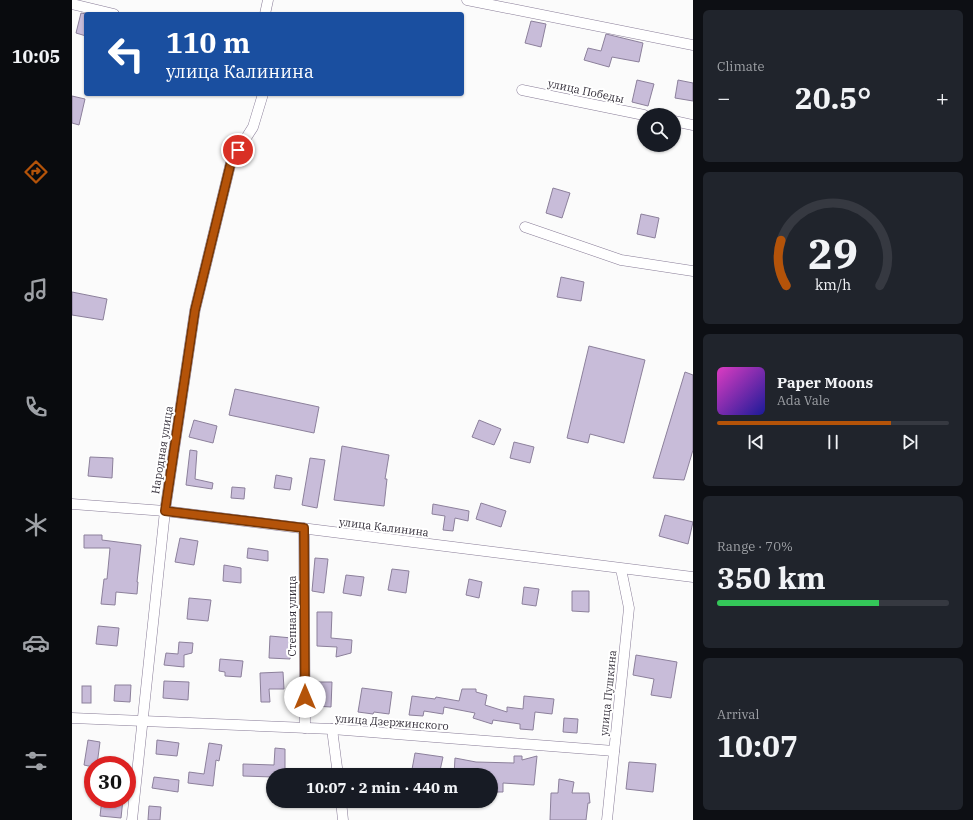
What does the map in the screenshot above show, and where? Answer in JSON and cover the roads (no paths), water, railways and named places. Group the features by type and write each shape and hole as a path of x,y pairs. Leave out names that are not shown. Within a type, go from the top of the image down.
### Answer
{"street":[{"path":"265,12 268,0"},
{"path":"467,0 693,45"},
{"path":"72,4 106,12"},
{"name":"улица Победы","path":"522,90 637,114"},
{"name":"Народная улица","path":"132,820 165,511 195,310 231,162 253,127 262,96"},
{"path":"681,122 693,125"},
{"path":"525,227 621,260 693,271"},
{"name":"улица Калинина","path":"72,504 165,511 693,577"},
{"name":"Степная улица","path":"304,528 305,728"},
{"name":"улица Пушкина","path":"607,820 628,608 621,569"},
{"name":"улица Дзержинского","path":"72,718 332,729 614,751"},
{"path":"332,729 337,768"},
{"path":"342,808 343,820"}]}
